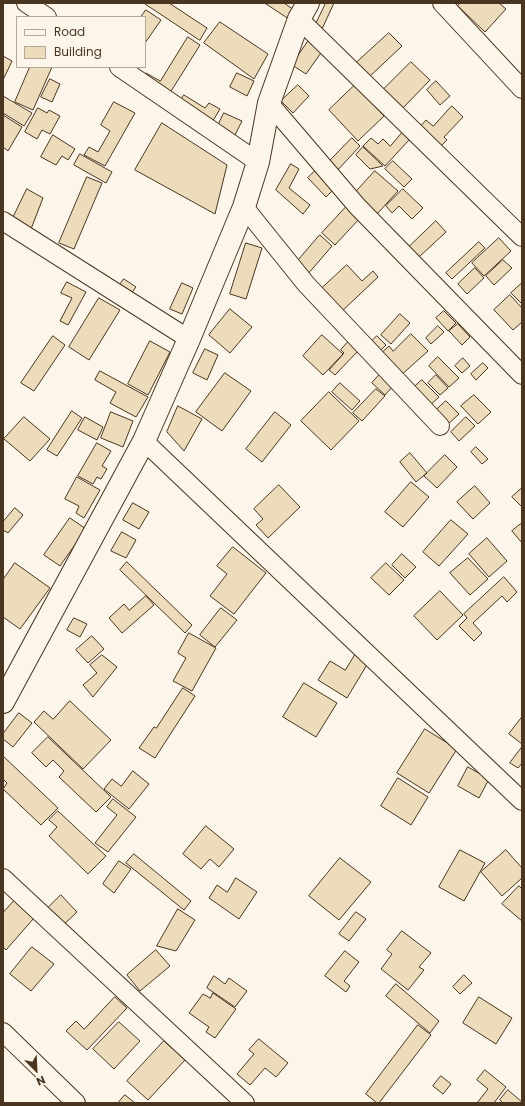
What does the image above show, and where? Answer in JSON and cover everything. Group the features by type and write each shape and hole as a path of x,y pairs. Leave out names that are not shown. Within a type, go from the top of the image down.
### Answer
{"street":[{"path":"26,3 45,16"},
{"path":"442,3 522,89"},
{"path":"4,700 144,441 189,339 244,207 258,162 269,103 302,8 522,237"},
{"path":"120,68 258,162"},
{"path":"269,103 357,206 522,375"},
{"path":"244,207 306,284 440,426"},
{"path":"3,221 189,339"},
{"path":"144,441 522,800"},
{"path":"3,878 245,1103"},
{"path":"3,1032 76,1103"}],"building":[{"path":"144,3 169,3 207,28 200,40"},
{"path":"265,3 284,3 294,10 288,18"},
{"path":"326,3 334,3 322,29 315,26"},
{"path":"460,3 499,3 506,9 485,32 458,6"},
{"path":"146,10 161,20 146,42 146,16 142,16"},
{"path":"220,22 268,54 254,79 204,43"},
{"path":"389,33 402,46 368,78 355,64"},
{"path":"188,37 200,45 168,96 141,79 146,73 160,81"},
{"path":"309,40 323,50 306,74 292,65"},
{"path":"3,56 12,61 3,80"},
{"path":"411,62 430,80 401,110 382,91"},
{"path":"30,68 52,68 33,110 15,102"},
{"path":"237,73 254,81 247,96 230,87"},
{"path":"50,79 60,84 52,102 41,97"},
{"path":"436,81 450,96 440,105 427,90"},
{"path":"298,85 309,96 293,113 281,101"},
{"path":"355,85 384,116 358,141 329,110"},
{"path":"184,95 205,108 209,103 220,109 211,124 179,103"},
{"path":"3,96 32,113 24,126 3,113"},
{"path":"114,102 135,113 105,166 84,155 89,147 98,152 110,131 101,125"},
{"path":"452,106 463,117 444,137 447,140 438,149 418,129 426,120 433,126"},
{"path":"38,108 47,113 49,110 60,116 50,134 42,130 37,139 25,132"},
{"path":"224,113 242,121 233,139 216,130"},
{"path":"3,115 22,127 8,151 3,147"},
{"path":"162,123 227,165 215,214 135,170"},
{"path":"402,133 409,140 385,166 363,146 371,138 378,144 383,139 390,146"},
{"path":"53,135 75,149 68,160 62,156 56,165 41,157"},
{"path":"352,138 360,146 334,174 325,166"},
{"path":"363,147 383,166 370,169 356,155"},
{"path":"80,154 112,172 106,183 74,165"},
{"path":"393,161 412,179 404,187 385,169"},
{"path":"291,164 299,169 289,188 310,205 303,214 276,190"},
{"path":"316,170 334,189 326,197 308,178"},
{"path":"375,171 398,191 377,214 354,194"},
{"path":"87,177 102,183 74,249 59,243"},
{"path":"27,189 43,198 31,229 12,220"},
{"path":"403,189 423,208 412,219 399,206 392,213 386,206"},
{"path":"347,206 360,218 335,245 322,233"},
{"path":"436,221 446,232 419,257 409,247"},
{"path":"320,235 332,246 307,275 295,264"},
{"path":"499,238 511,251 484,276 472,263"},
{"path":"479,242 485,248 452,279 446,273"},
{"path":"246,243 262,248 246,299 230,294"},
{"path":"503,260 512,268 494,285 486,276"},
{"path":"347,265 362,281 373,271 378,277 340,313 320,290"},
{"path":"475,268 484,278 467,294 458,284"},
{"path":"124,279 136,287 130,295 118,287"},
{"path":"67,282 86,292 68,325 60,321 72,298 61,293"},
{"path":"182,283 193,288 182,314 170,309"},
{"path":"522,283 522,304 511,293"},
{"path":"510,295 522,308 522,322 513,330 494,310"},
{"path":"99,298 120,310 89,360 69,347"},
{"path":"230,309 252,327 230,353 209,335"},
{"path":"444,311 456,323 448,331 436,318"},
{"path":"400,314 410,323 391,344 381,335"},
{"path":"458,324 470,337 462,345 449,331"},
{"path":"438,326 444,332 431,344 426,338"},
{"path":"411,334 428,351 399,377 379,355 389,346 393,351"},
{"path":"322,335 343,354 323,375 303,356"},
{"path":"53,336 65,345 34,391 21,383"},
{"path":"377,336 386,345 378,353 369,344"},
{"path":"150,341 170,352 148,395 128,384"},
{"path":"348,342 358,351 335,375 329,370 344,353 341,350"},
{"path":"205,349 218,355 207,380 193,373"},
{"path":"438,357 459,378 449,387 429,366"},
{"path":"463,358 470,366 462,373 455,366"},
{"path":"483,363 488,368 476,380 471,374"},
{"path":"100,371 148,397 136,417 110,403 116,392 95,380"},
{"path":"382,372 395,384 385,395 372,383"},
{"path":"225,373 251,391 222,431 196,412"},
{"path":"436,375 448,388 440,395 428,383"},
{"path":"422,380 439,397 428,407 412,389"},
{"path":"340,383 360,401 352,410 332,392"},
{"path":"376,389 385,396 362,421 353,413"},
{"path":"329,392 359,421 331,450 301,421"},
{"path":"474,395 491,412 478,424 461,406"},
{"path":"446,401 459,414 446,426 433,413"},
{"path":"178,406 202,419 184,451 167,432"},
{"path":"72,411 82,418 57,456 47,450"},
{"path":"111,412 133,421 123,447 101,438"},
{"path":"275,412 291,425 262,462 246,449"},
{"path":"24,417 50,439 30,461 4,439"},
{"path":"85,417 103,427 97,440 78,430"},
{"path":"466,417 475,426 459,441 451,432"},
{"path":"97,443 111,451 102,466 107,469 101,479 97,477 93,484 78,476"},
{"path":"476,447 488,459 482,464 471,452"},
{"path":"410,453 427,473 416,482 400,462"},
{"path":"445,455 457,467 437,488 424,476"},
{"path":"77,477 100,490 84,518 76,513 79,506 65,499"},
{"path":"411,482 429,497 403,527 385,512"},
{"path":"279,485 300,507 268,538 256,525 263,519 254,509"},
{"path":"475,486 490,503 473,519 457,502"},
{"path":"522,488 522,507 512,497"},
{"path":"133,503 149,512 139,529 123,520"},
{"path":"15,508 23,515 8,533 3,530 3,522"},
{"path":"70,518 86,529 60,566 44,555"},
{"path":"451,520 468,534 439,566 423,552"},
{"path":"522,523 522,543 512,531"},
{"path":"122,532 136,540 126,558 111,551"},
{"path":"487,538 507,561 489,577 469,554"},
{"path":"233,547 266,573 234,614 210,596 227,574 217,566"},
{"path":"402,554 416,567 405,578 392,565"},
{"path":"468,558 488,579 470,595 450,573"},
{"path":"127,562 192,625 185,633 120,570"},
{"path":"15,563 50,588 20,629 3,617 3,580"},
{"path":"386,563 404,580 389,595 371,578"},
{"path":"504,577 517,592 507,602 502,596 473,623 482,633 474,641 459,626 467,618 464,614"},
{"path":"440,591 463,615 437,640 414,616"},
{"path":"146,596 154,605 122,633 109,618 124,604 129,610"},
{"path":"221,608 237,620 215,647 200,635"},
{"path":"74,618 87,624 80,637 67,630"},
{"path":"189,633 216,648 192,691 173,681 186,658 178,653"},
{"path":"92,636 104,649 88,663 76,650"},
{"path":"358,650 371,658 347,698 318,680 330,661 345,670"},
{"path":"102,655 117,667 93,697 83,685 97,673 90,665"},
{"path":"304,683 337,703 316,737 283,717"},
{"path":"183,688 195,696 155,758 139,748 154,727 156,728"},
{"path":"70,701 111,740 83,769 34,722 44,711 53,719"},
{"path":"19,713 32,723 13,747 3,739 3,734"},
{"path":"522,717 522,744 509,734"},
{"path":"425,729 457,749 429,793 397,773"},
{"path":"48,737 111,797 96,812 59,777 64,771 53,760 46,767 32,753"},
{"path":"522,747 522,763 518,768 510,763"},
{"path":"3,756 58,808 41,825 3,789 7,783 3,779"},
{"path":"468,767 489,779 479,798 458,786"},
{"path":"133,771 149,784 129,809 104,789 112,779 121,786"},
{"path":"398,778 428,797 411,825 381,806"},
{"path":"113,799 136,817 108,852 95,843 117,815 107,807"},
{"path":"58,811 106,856 88,874 49,836 57,827 49,820"},
{"path":"206,826 234,849 219,867 210,859 201,869 183,854"},
{"path":"460,850 485,863 464,901 439,887"},
{"path":"506,850 522,868 522,878 502,896 481,872"},
{"path":"134,854 191,901 184,910 126,863"},
{"path":"340,858 371,882 339,920 309,896"},
{"path":"119,861 131,869 114,893 103,884"},
{"path":"236,878 257,892 239,919 209,898 217,885 227,892"},
{"path":"519,886 522,889 522,921 502,904"},
{"path":"61,895 77,912 59,929 43,913"},
{"path":"14,901 34,918 6,950 3,947 3,913"},
{"path":"178,909 195,920 176,951 157,946"},
{"path":"356,912 366,919 349,941 339,934"},
{"path":"402,931 431,953 419,967 424,970 408,990 381,969 392,954 387,950"},
{"path":"32,947 54,964 31,991 10,974"},
{"path":"156,950 170,966 140,991 127,975"},
{"path":"345,951 359,962 344,981 350,986 346,992 325,976"},
{"path":"464,975 472,983 460,994 453,987"},
{"path":"214,976 225,984 229,978 247,991 235,1007 207,988"},
{"path":"396,984 439,1021 430,1033 386,996"},
{"path":"213,993 236,1009 215,1038 206,1032 209,1027 189,1013 203,994 210,998"},
{"path":"115,997 127,1008 87,1050 66,1031 76,1021 84,1029"},
{"path":"479,997 512,1018 496,1044 463,1023"},
{"path":"119,1022 140,1041 114,1069 93,1049"},
{"path":"418,1025 431,1035 379,1103 377,1103 366,1094"},
{"path":"259,1039 288,1063 276,1077 265,1068 250,1085 237,1074 254,1054 249,1050"},
{"path":"164,1041 185,1060 148,1100 127,1081"},
{"path":"485,1070 506,1087 494,1103 477,1103 488,1089 477,1080"},
{"path":"441,1076 451,1084 443,1094 433,1086"},
{"path":"508,1090 522,1103 503,1103 500,1100"},
{"path":"125,1095 135,1103 118,1103"}]}
